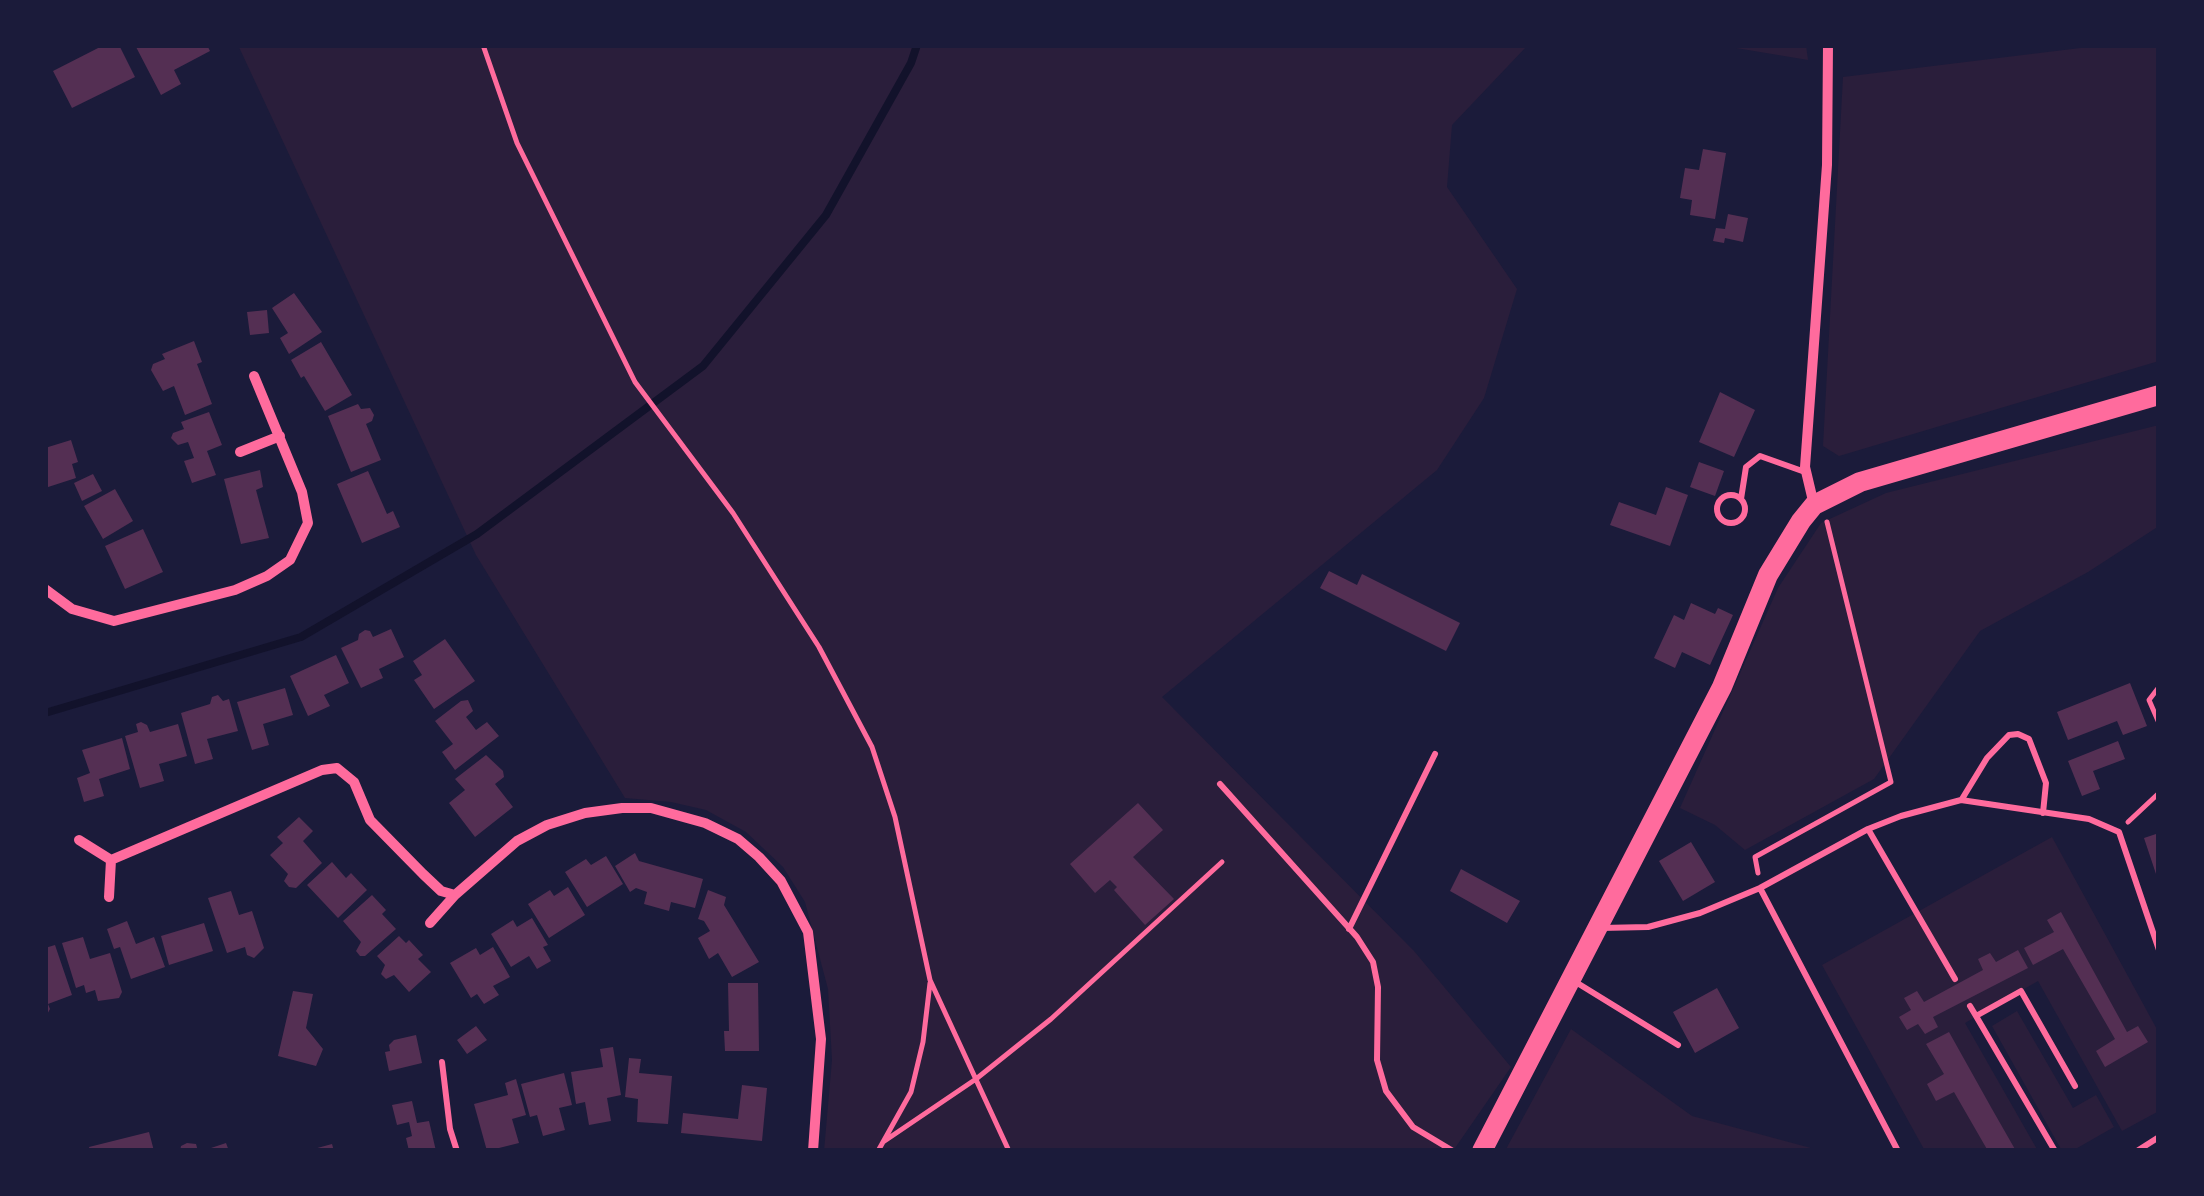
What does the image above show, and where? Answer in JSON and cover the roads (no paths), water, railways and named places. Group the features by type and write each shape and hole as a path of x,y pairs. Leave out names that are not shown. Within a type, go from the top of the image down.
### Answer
{"main road":[{"path":"1482,1151 1722,687 1768,575 1801,521 1818,502 1860,482 2159,395"}],"street":[{"path":"1818,502 1806,472 1828,165 1828,45"},
{"path":"45,589 72,609 114,621 235,590 267,576 290,560 308,523 302,492 254,376"},
{"path":"240,452 280,436"},
{"path":"112,860 322,770 337,768 354,782 370,820 441,890 455,894"},
{"path":"430,923 455,894 516,841 547,825 585,813 622,808 666,810 704,822 738,839 781,882 808,932 821,1039 813,1151"},
{"path":"78,840 112,860"},
{"path":"109,897 112,860"}],"lane":[{"path":"1741,499 1733,495 1720,500 1717,508 1722,520 1736,523 1744,517 1742,480 1746,467 1760,456 1806,472"},
{"path":"1961,800 1986,758 2010,735 2018,734 2030,739 2046,783 2043,812"},
{"path":"1349,930 1436,754"},
{"path":"1220,784 1373,962 1378,987 1377,1060 1386,1091 1413,1127 1454,1151"},
{"path":"1600,928 1633,929 1674,922 1760,888 1868,829 1961,800 2089,820 2119,832 2159,950"},
{"path":"1868,829 1954,979"},
{"path":"1760,888 1898,1151"},
{"path":"1572,980 1678,1045"},
{"path":"1976,1016 2022,991 2075,1086"},
{"path":"1970,1006 2055,1151"},
{"path":"442,1062 450,1129 457,1151"},
{"path":"2136,1151 2159,1137"}],"waterway":[{"path":"45,713 301,637 477,534 703,366 826,215 911,63 917,45"}]}
